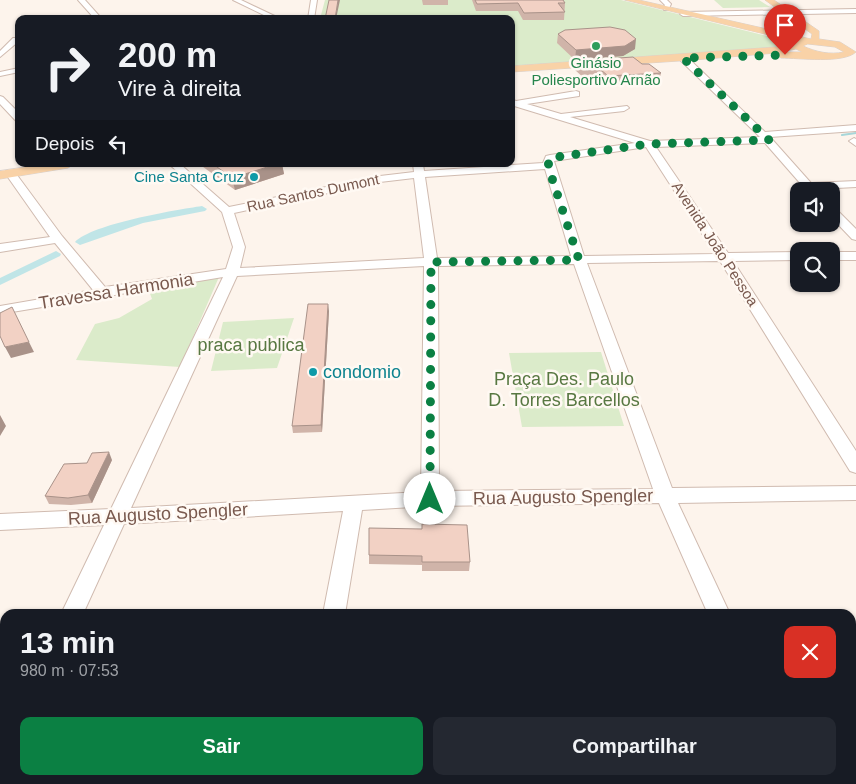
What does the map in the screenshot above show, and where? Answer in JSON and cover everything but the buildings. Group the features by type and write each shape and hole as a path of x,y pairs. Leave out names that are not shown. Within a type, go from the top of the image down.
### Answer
{"main road":[{"path":"629,0 850,51"},
{"path":"768,0 811,29 823,34 850,51"},
{"path":"746,54 776,50 810,41 817,36 811,29"},
{"path":"764,32 797,45 808,52 823,55"},
{"path":"776,50 782,45 778,38"},
{"path":"515,69 746,54 823,55 850,51"},
{"path":"5,174 46,167"}],"street":[{"path":"82,0 95,15"},
{"path":"236,0 268,14"},
{"path":"311,15 314,0"},
{"path":"663,0 670,6 666,9"},
{"path":"716,4 727,13"},
{"path":"76,6 82,12"},
{"path":"683,14 856,11"},
{"path":"263,15 268,14"},
{"path":"0,40 15,40"},
{"path":"0,55 15,42"},
{"path":"683,58 766,138 805,182"},
{"path":"0,74 15,71"},
{"path":"515,103 576,94"},
{"path":"0,99 15,115"},
{"path":"515,104 648,144"},
{"path":"558,116 624,108"},
{"path":"546,158 648,144 766,138 856,128"},
{"path":"546,158 631,138"},
{"name":"Avenida João Pessoa","path":"648,144 724,257 856,466"},
{"path":"546,158 579,260 665,495 718,609"},
{"name":"Rua Santos Dumont","path":"515,161 546,158"},
{"path":"74,609 115,517 232,272 239,247 235,230 227,211 177,167"},
{"name":"Rua Santos Dumont","path":"227,211 419,169 442,167"},
{"path":"419,169 431,262 430,499"},
{"path":"5,174 102,292"},
{"path":"840,186 856,184"},
{"path":"840,219 856,236"},
{"path":"0,248 58,239"},
{"name":"Travessa Harmonia","path":"0,310 232,272 431,262 790,256"},
{"path":"840,256 856,256"},
{"name":"Rua Augusto Spengler","path":"0,522 430,499 856,493"},
{"path":"335,609 354,503"}],"green space":[{"path":"325,0 621,0 771,37 779,41 780,44 776,48 515,66 515,15 321,15"},
{"path":"714,0 759,0 770,7 723,8"},
{"path":"219,277 180,367 76,360 95,324 119,318 152,299 148,288"},
{"name":"praca publica","path":"294,318 277,368 211,371 223,322"},
{"name":"Praça Des. Paulo D. Torres Barcellos","path":"601,352 624,426 522,427 509,353"}],"waterway":[{"path":"842,135 856,133"},
{"path":"80,242 109,230 140,221 202,209"},
{"path":"0,282 56,254"}],"place":[{"name":"Ginásio Poliesportivo Arnão","path":"596,46"},
{"name":"Cine Santa Cruz","path":"254,177"},
{"name":"condomio","path":"313,372"}],"route":[{"path":"430,499 431,262 579,260 548,166 550,158 648,144 769,140 683,58 785,55"}]}
